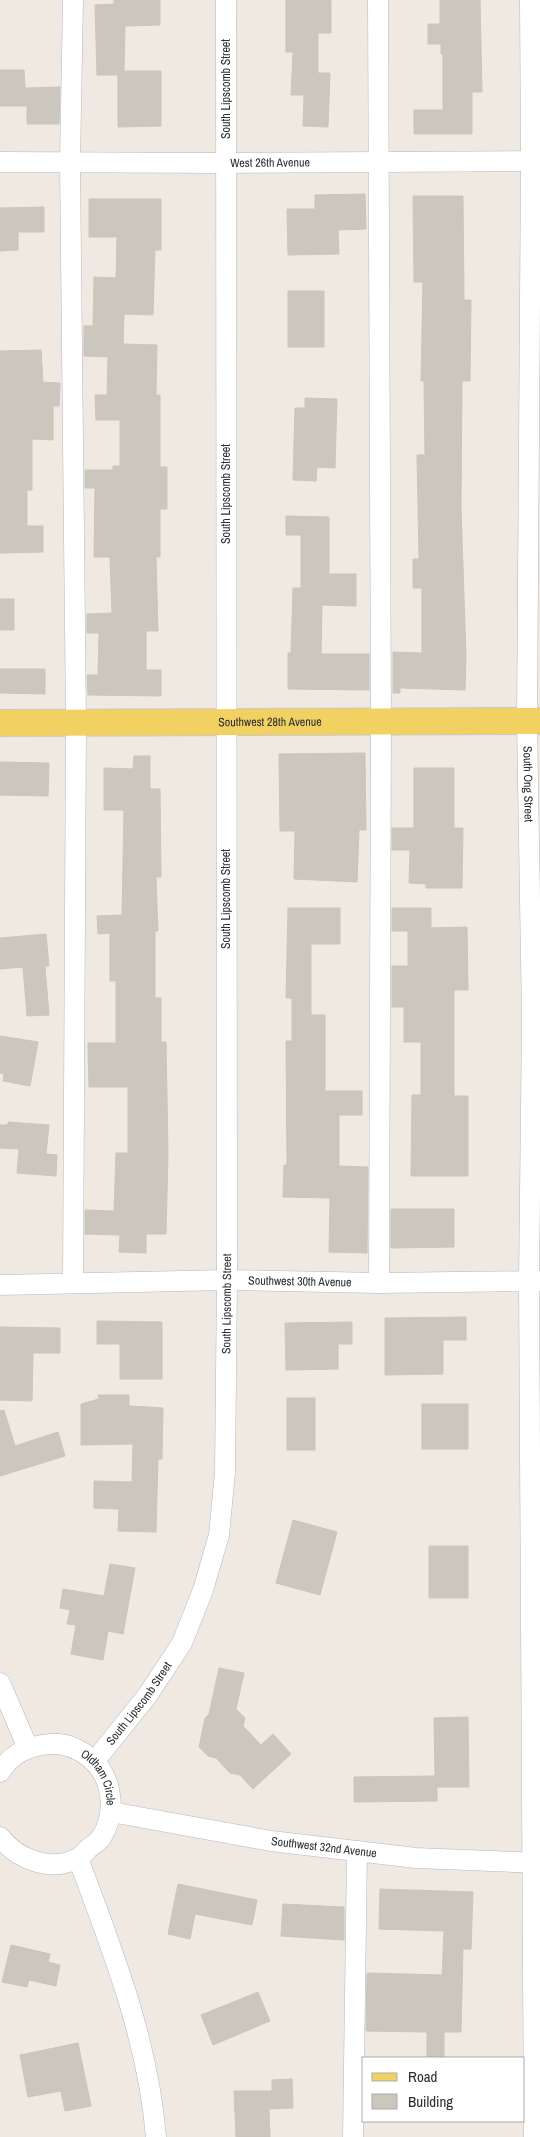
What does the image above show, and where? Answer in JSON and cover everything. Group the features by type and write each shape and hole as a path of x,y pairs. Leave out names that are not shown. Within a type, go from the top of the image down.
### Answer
{"main road":[{"name":"Southwest 28th Avenue","path":"0,723 533,721"}],"street":[{"path":"73,0 70,162 76,723 73,1283"},
{"name":"South Lipscomb Street","path":"94,1762 146,1696 182,1643 204,1590 219,1535 225,1472 227,1280 226,0"},
{"path":"378,0 381,722 379,1283"},
{"name":"South Ong Street","path":"530,0 536,161 532,1019 536,1863 534,2137"},
{"name":"West 26th Avenue","path":"0,162 536,161"},
{"name":"Southwest 30th Avenue","path":"0,1284 227,1280 379,1283 534,1281"},
{"path":"0,1684 28,1748"},
{"name":"Oldham Circle","path":"0,1772 15,1756 28,1748 56,1744 70,1747 83,1753 94,1762 105,1777 110,1794 110,1812 100,1838 78,1858 61,1864 41,1864 23,1857 2,1845"},
{"name":"Southwest 32nd Avenue","path":"110,1812 271,1841 416,1858 536,1863"},
{"path":"353,2137 357,1851"},
{"path":"78,1858 118,1966 142,2048 156,2137"}],"building":[{"path":"114,0 160,0 160,25 125,26 124,71 161,71 161,126 118,127 118,75 97,75 95,5 114,4"},
{"path":"286,0 331,0 331,33 318,33 318,73 330,73 328,127 303,126 304,95 291,95 293,52 286,52"},
{"path":"440,0 480,0 482,92 472,92 472,134 414,134 414,110 443,110 443,54 441,54 441,44 428,44 428,24 440,24"},
{"path":"0,70 24,70 25,88 60,87 59,124 27,124 27,106 0,106"},
{"path":"365,194 366,229 338,230 339,254 288,255 287,209 315,209 315,195"},
{"path":"413,196 463,196 464,300 471,300 470,381 462,381 461,507 466,656 465,690 400,688 400,693 393,693 393,652 422,653 422,588 413,588 413,559 419,559 417,455 425,455 424,381 421,381 423,282 414,282"},
{"path":"89,199 161,199 161,250 155,250 153,315 124,314 123,344 157,345 156,395 160,395 160,467 167,467 167,509 160,509 160,557 156,557 158,631 146,631 146,670 161,670 161,696 88,695 87,675 98,675 99,633 87,633 87,614 112,613 110,557 94,557 95,488 85,488 85,470 113,470 113,466 120,466 120,420 96,420 95,395 107,395 108,357 84,356 84,326 93,326 94,277 116,278 117,237 89,237"},
{"path":"44,207 44,232 18,232 18,250 0,251 0,208"},
{"path":"288,291 324,291 324,347 288,347"},
{"path":"41,350 43,382 60,383 59,406 53,406 53,440 32,439 32,490 27,490 27,526 43,526 43,552 0,553 0,351"},
{"path":"305,398 337,399 335,468 317,467 316,481 293,480 295,408 305,408"},
{"path":"286,516 329,517 329,574 356,574 356,606 322,605 321,654 369,654 369,690 288,689 288,653 291,653 293,588 301,588 301,535 286,535"},
{"path":"0,599 14,599 14,630 0,630"},
{"path":"0,669 45,669 45,694 0,693"},
{"path":"365,753 366,830 359,830 357,882 294,879 295,831 280,831 279,754"},
{"path":"134,756 150,756 150,789 160,789 161,877 156,877 158,931 155,931 155,998 161,998 161,1042 166,1042 168,1154 166,1234 146,1234 146,1253 119,1252 120,1235 85,1234 85,1210 114,1211 116,1153 128,1153 128,1087 89,1087 88,1043 116,1043 116,981 110,981 110,933 98,934 97,916 122,915 124,810 104,810 104,768 133,769"},
{"path":"0,762 49,763 48,796 0,795"},
{"path":"414,768 454,768 454,828 463,828 462,888 426,888 426,884 409,883 410,850 392,850 392,828 414,828"},
{"path":"288,908 340,908 340,944 311,944 311,1015 325,1015 325,1091 362,1091 362,1115 339,1115 339,1166 368,1167 367,1253 329,1252 330,1198 283,1197 284,1165 287,1165 286,1041 292,1041 292,998 286,998"},
{"path":"392,908 431,908 431,928 467,927 468,990 454,990 454,1096 468,1096 468,1176 411,1176 412,1095 421,1095 421,1042 404,1042 404,1007 392,1007 392,966 408,966 408,931 392,931"},
{"path":"46,934 49,966 45,966 49,1015 27,1016 23,967 0,969 0,938"},
{"path":"0,1036 38,1042 30,1086 3,1081 4,1074 0,1073"},
{"path":"8,1122 49,1125 46,1154 57,1155 56,1176 17,1173 19,1149 0,1148 0,1125 8,1125"},
{"path":"391,1209 454,1209 454,1247 391,1248"},
{"path":"466,1317 466,1340 443,1340 443,1374 385,1375 385,1318"},
{"path":"97,1321 162,1322 162,1379 120,1379 120,1344 97,1344"},
{"path":"352,1322 352,1344 338,1344 338,1369 286,1370 285,1323"},
{"path":"0,1327 60,1328 60,1353 33,1353 32,1401 0,1400"},
{"path":"98,1395 129,1395 129,1406 163,1408 162,1459 158,1459 156,1532 118,1531 119,1509 94,1508 94,1481 132,1482 133,1444 81,1445 81,1404 99,1399"},
{"path":"287,1398 315,1398 315,1450 287,1450"},
{"path":"422,1404 468,1404 468,1449 422,1449"},
{"path":"4,1410 15,1446 58,1432 65,1456 0,1476 0,1411"},
{"path":"293,1520 337,1532 320,1595 276,1583"},
{"path":"429,1546 468,1546 468,1598 429,1598"},
{"path":"110,1564 135,1568 123,1634 108,1631 103,1660 71,1654 76,1625 67,1624 70,1610 60,1608 63,1589 104,1596"},
{"path":"219,1668 244,1673 236,1709 245,1718 243,1726 261,1745 273,1734 291,1754 253,1789 240,1775 230,1773 216,1758 208,1756 199,1747 205,1718 209,1714"},
{"path":"468,1717 469,1787 437,1787 437,1801 354,1802 354,1777 435,1776 434,1718"},
{"path":"178,1884 257,1900 252,1925 195,1914 190,1939 168,1934"},
{"path":"380,1889 473,1892 471,1949 463,1949 461,2032 444,2032 444,2057 427,2057 427,2032 366,2031 367,1973 442,1975 444,1931 379,1929"},
{"path":"283,1904 344,1907 344,1940 281,1936"},
{"path":"11,1945 50,1954 48,1962 60,1965 56,1986 29,1980 27,1987 2,1982"},
{"path":"258,1992 270,2021 213,2045 201,2015"},
{"path":"78,2043 91,2106 65,2111 61,2091 28,2097 20,2055"},
{"path":"292,2079 293,2108 269,2109 270,2137 236,2137 234,2091 272,2091 272,2080"}]}
